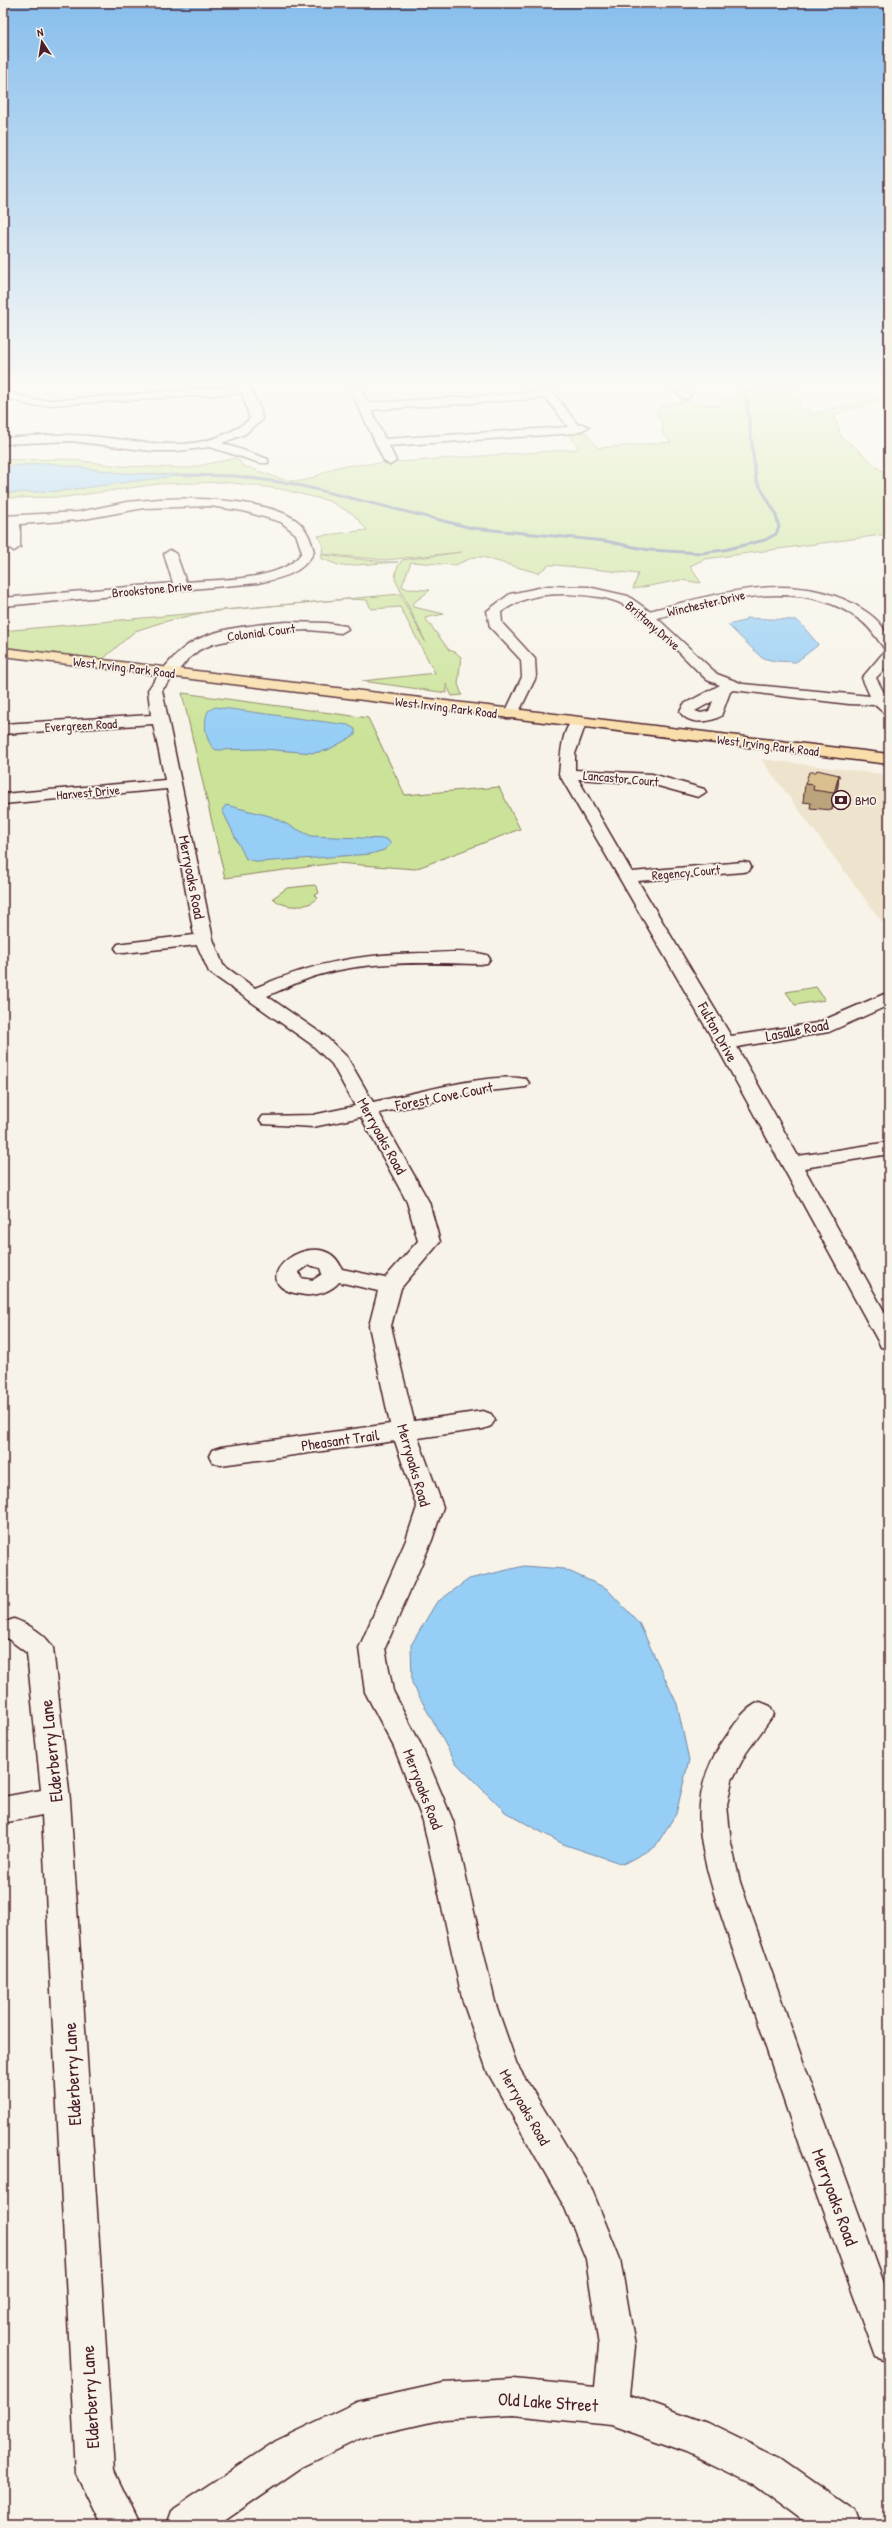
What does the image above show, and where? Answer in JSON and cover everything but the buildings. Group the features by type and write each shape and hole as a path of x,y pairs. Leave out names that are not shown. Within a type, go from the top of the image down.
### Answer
{"main road":[{"name":"West Irving Park Road","path":"3,652 511,715 889,759"}],"street":[{"name":"Brookstone Drive","path":"3,602 258,579 304,567 308,552 306,541 299,528 292,522 276,516 231,505 165,502 64,518 8,520"},
{"path":"8,520 14,548"},
{"path":"170,554 181,586"},
{"path":"769,580 779,590"},
{"name":"Brittany Drive","path":"511,715 529,677 528,659 494,624 494,611 515,597 548,590 588,591 623,599 647,616 712,677 727,688 740,688 884,705"},
{"name":"Winchester Drive","path":"647,616 733,595 779,590 806,591 834,597 857,608 885,632 889,645"},
{"name":"Colonial Court","path":"169,673 193,648 212,639 240,632 316,626 341,629"},
{"path":"884,705 869,678 889,654"},
{"name":"Merryoaks Road","path":"169,673 155,690 159,719 204,939 215,968 318,1040 340,1061 418,1202 429,1242 390,1286 380,1326 404,1431 430,1507 419,1540 372,1648 379,1692 407,1745 438,1821 479,2002 504,2073 578,2197 603,2259 617,2346 611,2407"},
{"name":"Evergreen Road","path":"3,729 159,719"},
{"path":"567,774 565,759 578,723"},
{"name":"Lancastor Court","path":"567,774 652,779 698,792"},
{"name":"Fulton Drive","path":"567,774 629,877 724,1043 889,1341"},
{"name":"Harvest Drive","path":"3,799 173,784"},
{"name":"Regency Court","path":"629,877 743,867"},
{"path":"124,948 204,939"},
{"path":"253,995 313,971 376,961 423,957 480,959"},
{"name":"Lasalle Road","path":"724,1043 822,1028 889,998"},
{"name":"Forest Cove Court","path":"270,1120 313,1121 369,1111 479,1086 519,1083"},
{"path":"790,1164 889,1148"},
{"path":"333,1274 390,1286"},
{"name":"Pheasant Trail","path":"222,1456 482,1420"},
{"name":"Elderberry Lane","path":"14,1630 40,1648 56,1800 95,2474 121,2525"},
{"name":"Merryoaks Road","path":"760,1714 730,1754 717,1783 713,1804 715,1844 786,2065 889,2344"},
{"path":"3,1810 56,1800"},
{"name":"Old Lake Street","path":"185,2525 289,2454 357,2420 444,2401 513,2397 611,2407 694,2436 768,2472 841,2525"}],"shaded area":[{"path":"761,759 889,775 889,931 868,903"}],"green space":[{"path":"331,502 889,502 889,534 705,559 690,566 701,583 681,580 633,589 638,574 556,565 549,565 538,573 482,557 474,557 455,565 411,562 402,586 407,589 430,590 412,604 413,607 444,614 425,618 449,650 455,652 461,657 458,684 462,695 452,696 446,684 447,693 362,681 435,673 400,607 371,609 367,600 350,599 305,603 400,594 426,643 395,579 396,570 402,560 462,552 386,560 322,554 323,546 318,536 367,530 353,514"},
{"path":"322,555 384,562 398,562 341,566 320,558"},
{"path":"305,603 205,612 210,611"},
{"path":"205,612 163,622 135,631 103,659 3,647 3,631"},
{"path":"182,693 368,718 405,795 499,787 520,829 415,869 336,863 225,878"},
{"path":"314,885 317,887 319,893 315,895 318,898 313,902 302,906 289,906 278,902 273,898 287,888"},
{"path":"816,987 825,1000 795,1005 786,992"}],"water":[{"path":"746,618 795,620 799,622 818,644 796,662 775,661 762,658 728,625 744,621"},
{"path":"215,707 348,725 355,729 355,735 328,750 314,753 262,749 216,750 209,742 205,726 208,711"},
{"path":"226,805 270,816 311,836 387,839 391,844 384,850 371,854 259,862 246,859 222,810"},
{"path":"524,1566 564,1569 606,1588 639,1623 677,1704 689,1760 676,1814 655,1847 623,1864 563,1844 505,1812 455,1762 412,1683 411,1645 436,1603 469,1579"}],"waterway":[{"path":"367,502 472,528 605,541 649,550 701,553 724,550 765,540 776,534 779,527 775,512 769,502"}],"place":[{"name":"BMO","path":"841,800"}]}
